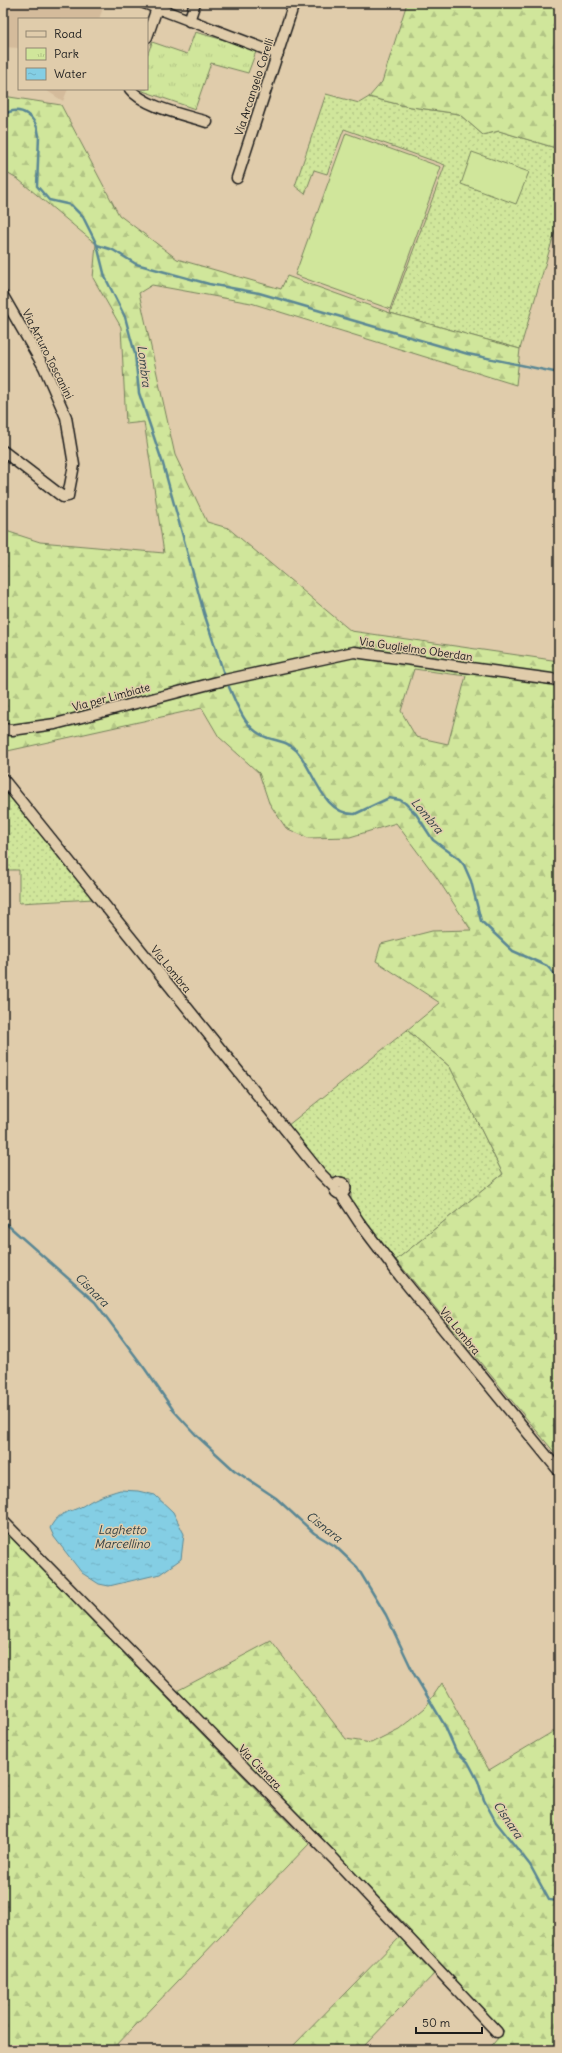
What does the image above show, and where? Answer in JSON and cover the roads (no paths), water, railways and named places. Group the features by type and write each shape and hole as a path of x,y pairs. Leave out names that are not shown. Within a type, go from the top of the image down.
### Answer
{"street":[{"path":"144,3 278,54"},
{"path":"189,21 195,3"},
{"name":"Via Arcangelo Corelli","path":"237,178 294,3"},
{"path":"148,34 157,8"},
{"path":"131,90 134,95 144,101 207,122"},
{"name":"Via Arturo Toscanini","path":"3,296 44,367 66,416 74,465 68,496 63,497 3,451"},
{"name":"Via Guglielmo Oberdan","path":"225,680 354,652 559,680"},
{"name":"Via per Limbiate","path":"3,729 12,730 55,724 225,680"},
{"name":"Via Lombra","path":"3,778 321,1174 338,1189 347,1204 400,1276 559,1471"},
{"name":"Via Cisnara","path":"3,1521 334,1859 497,2032"}],"water":[{"name":"Laghetto Marcellino","path":"120,1490 138,1491 155,1495 173,1512 184,1534 181,1559 160,1574 109,1586 99,1584 82,1573 54,1537 50,1528 62,1515 106,1494"}],"waterway":[{"name":"Lombra","path":"3,115 16,111 22,112 27,114 35,123 39,136 37,186 49,200 71,205 83,217 97,245 105,277 125,317 135,354 139,393 163,464 204,613 224,674"},
{"path":"97,245 113,250 136,264 209,284 259,293 468,354 559,373"},
{"name":"Lombra","path":"229,687 239,710 248,724 260,734 268,738 287,743 293,747 302,758 320,790 334,807 344,812 355,814 389,798 400,800 405,803 416,814 433,840 459,859 464,865 471,881 481,921 513,951 547,966 559,979"},
{"name":"Cisnara","path":"3,1221 95,1302 174,1411 197,1436 234,1470 276,1498 314,1533 335,1546 357,1567 386,1615 414,1674 445,1726 456,1751 468,1762 478,1781 484,1800 496,1822 530,1865 549,1900 559,1901"}]}
